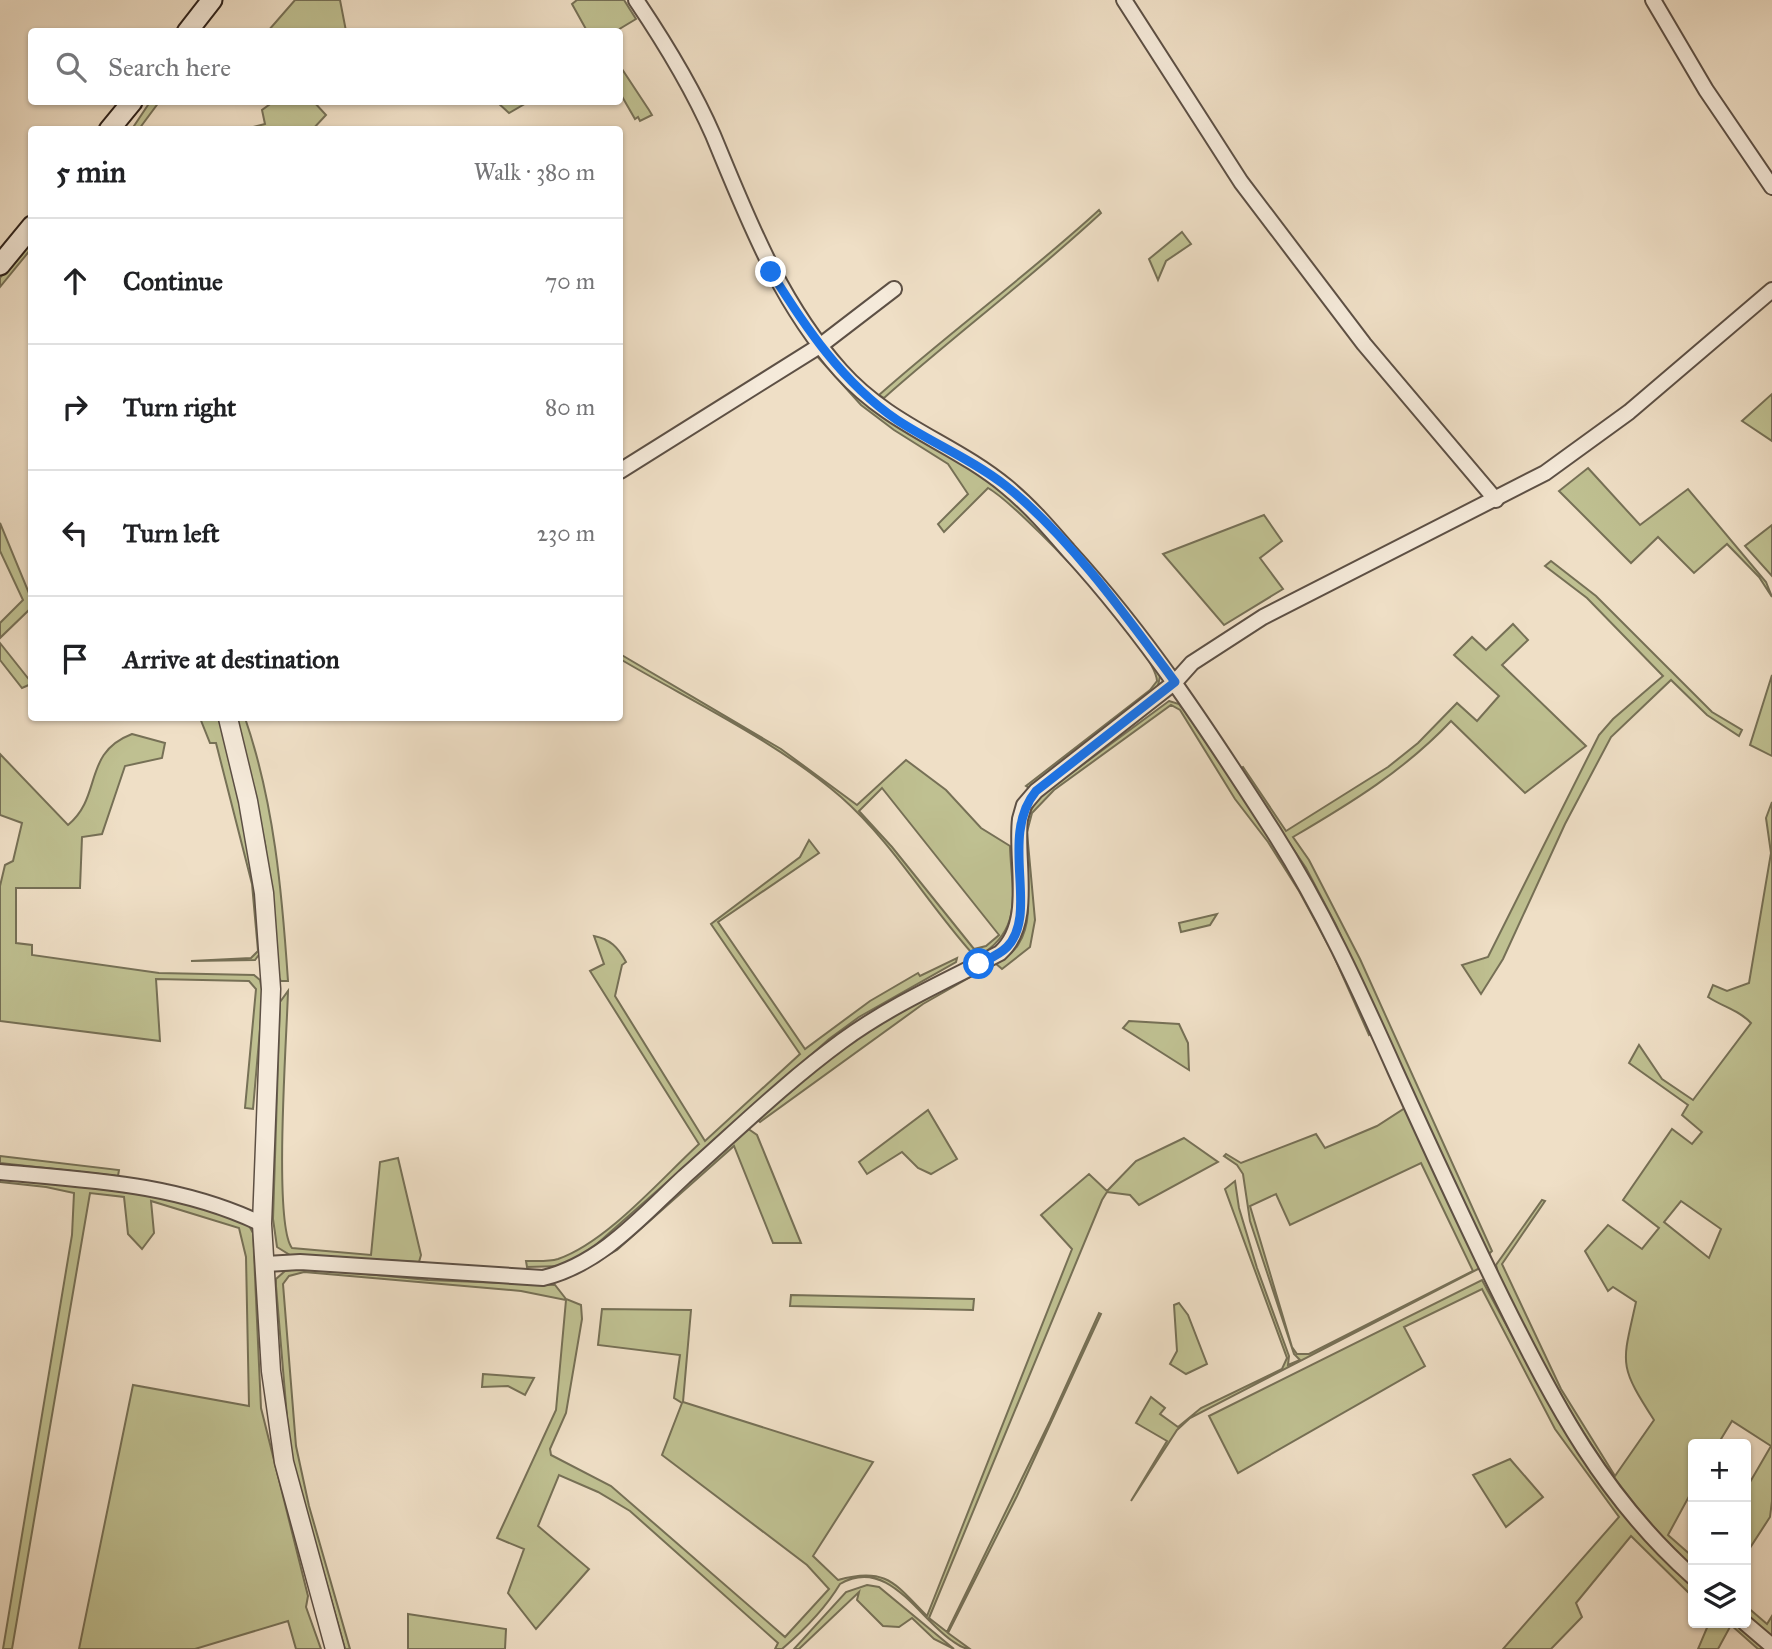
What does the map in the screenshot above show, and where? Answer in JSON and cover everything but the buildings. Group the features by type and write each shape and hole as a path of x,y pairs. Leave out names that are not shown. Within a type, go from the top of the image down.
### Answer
{"main road":[{"path":"190,28 212,0"},
{"path":"114,126 130,105"},
{"path":"0,265 28,231"}],"street":[{"path":"636,0 675,59 711,131 771,272 821,345 870,399 925,437 982,469 1033,512 1123,612 1175,682 1275,834 1334,935 1488,1270 1561,1415 1592,1463 1637,1522 1688,1572"},
{"path":"1124,0 1241,182 1364,344 1496,500"},
{"path":"1653,0 1706,90 1772,187"},
{"path":"623,469 821,345 894,289"},
{"path":"266,1264 300,1262 543,1278 576,1266 606,1248 749,1119 842,1042 905,1000 1000,953 1008,946 1017,926 1018,838 1024,805 1036,791 1175,682 1192,663 1263,617 1545,473 1607,430 1772,290"},
{"path":"229,721 248,801 264,893 271,989 262,1224 271,1371 284,1462 335,1649"},
{"path":"0,1172 122,1183 194,1197 262,1224"},
{"path":"1751,1628 1772,1646"}],"green space":[{"path":"295,0 340,0 345,28 271,28"},
{"path":"577,0 624,0 636,19 621,28 585,28 572,4"},
{"path":"623,71 652,115 640,121 638,117 635,119 623,98"},
{"path":"148,105 157,105 141,126 134,126"},
{"path":"269,105 317,105 326,115 316,126 257,126 265,124 262,110"},
{"path":"500,105 523,105 509,113"},
{"path":"1099,210 1101,213 1074,237 884,398 879,395 1045,257"},
{"path":"1182,232 1191,244 1166,261 1158,280 1149,259"},
{"path":"28,242 28,253 0,287 0,278"},
{"path":"820,352 887,419 982,476 1025,512 1086,577 1161,672 1157,690 1029,788 1026,786 1150,690 1157,681 1150,664 1134,639 1084,578 1028,521 988,488 944,532 938,524 968,494 948,464 894,430 861,405 814,353"},
{"path":"1772,394 1772,441 1742,421"},
{"path":"1588,468 1640,525 1688,489 1766,582 1772,597 1759,577 1727,544 1694,573 1658,537 1631,563 1559,491"},
{"path":"1264,515 1282,541 1260,558 1283,589 1224,625 1163,554"},
{"path":"0,523 28,591 28,611 0,638 0,623 23,600 0,551"},
{"path":"1772,525 1772,576 1745,546"},
{"path":"1551,561 1596,596 1712,712 1742,730 1739,736 1707,715 1671,680 1611,737 1565,824 1503,959 1481,994 1462,965 1488,957 1599,735 1613,719 1663,676 1587,598 1545,566"},
{"path":"1513,624 1528,640 1502,665 1586,746 1525,793 1451,721 1396,770 1293,837 1309,860 1360,959 1492,1251 1489,1254 1484,1250 1336,925 1306,868 1239,769 1243,767 1286,831 1388,767 1418,743 1457,703 1477,721 1499,696 1454,655 1472,637 1486,650"},
{"path":"0,643 28,678 28,685 22,688 0,660"},
{"path":"623,656 781,749 857,805 906,760 946,790 981,828 1010,846 1013,891 1006,930 985,952 971,952 893,852 859,814 816,777 734,723 623,661","holes":["882,788 999,935 986,946 974,949 892,847 859,811"]},
{"path":"1772,675 1772,756 1750,745"},
{"path":"1169,701 1179,704 1184,710 1272,839 1336,950 1372,1033 1369,1035 1332,952 1299,891 1268,842 1235,799 1180,710 1171,705 1054,790 1032,813 1027,832 1035,920 1030,947 1002,969 996,964 1018,945 1025,928 1028,891 1025,832 1030,813 1040,796"},
{"path":"201,721 221,721 244,816 261,952 255,960 191,961 251,958 258,951 252,884 216,743 210,743"},
{"path":"236,721 246,721 270,815 283,914 288,981 281,981 279,978 265,844"},
{"path":"132,734 165,743 162,758 125,766 102,834 82,837 80,888 16,888 16,943 32,945 32,955 159,973 254,975 260,980 263,995 253,1109 245,1108 256,989 249,981 156,979 160,1041 0,1021 0,886 5,865 13,861 22,823 0,815 0,754 68,825 79,814 86,801 99,763 106,752 116,742"},
{"path":"1772,802 1772,1501 1770,1517 1751,1546 1751,1480 1771,1446 1732,1421 1721,1439 1688,1439 1688,1498 1668,1535 1688,1553 1688,1562 1633,1502 1583,1431 1540,1356 1499,1277 1496,1265 1542,1200 1545,1201 1502,1264 1561,1389 1615,1476 1654,1420 1634,1387 1626,1364 1636,1302 1613,1287 1608,1291 1585,1251 1608,1225 1642,1249 1659,1228 1623,1200 1672,1129 1692,1144 1702,1132 1682,1115 1688,1105 1629,1063 1639,1045 1662,1079 1693,1100 1751,1023 1708,997 1713,985 1727,991 1749,983 1771,853 1766,818","holes":["1681,1201 1721,1229 1709,1258 1664,1222"]},
{"path":"809,840 819,853 718,922 805,1049 870,1001 918,973 920,976 957,958 956,962 859,1017 829,1039 589,1251 562,1266 527,1267 526,1261 558,1259 595,1239 633,1208 699,1144 590,971 604,964 594,936 613,944 626,962 622,965 615,996 705,1141 800,1054 711,924 800,857"},
{"path":"1217,914 1210,925 1181,932 1179,923"},
{"path":"979,972 923,1004 760,1122 757,1120 856,1038 907,1008"},
{"path":"288,991 282,1167 286,1232 292,1248 371,1255 380,1162 398,1158 421,1255 419,1262 290,1255 277,1247 273,1219 280,1002"},
{"path":"1129,1021 1179,1024 1188,1043 1189,1070 1123,1028"},
{"path":"1405,1108 1480,1268 1190,1418 1177,1430 1131,1501 1167,1441 1136,1423 1151,1397 1165,1408 1160,1414 1178,1427 1201,1408 1282,1369 1287,1358 1225,1189 1235,1181 1239,1208 1257,1268 1289,1356 1288,1365 1300,1360 1294,1354 1250,1221 1243,1174 1237,1165 1224,1156 1226,1154 1241,1163 1316,1134 1325,1148 1377,1126","holes":["1421,1163 1473,1271 1309,1354 1297,1354 1292,1347 1250,1206 1276,1194 1290,1225"]},
{"path":"928,1110 957,1159 931,1174 918,1168 902,1152 867,1174 859,1162"},
{"path":"747,1128 757,1135 801,1243 773,1243 734,1146 617,1250 567,1277"},
{"path":"1184,1138 1218,1162 1139,1205 1130,1195 1107,1192 1102,1200 929,1618 947,1632 1050,1421 1099,1313 1101,1314 1017,1496 948,1633 970,1649 951,1640 887,1583 873,1578 857,1577 840,1584 806,1627 782,1649 775,1649 778,1643 630,1511 598,1492 559,1475 538,1526 589,1569 536,1629 508,1593 524,1549 497,1538 556,1410 566,1300 521,1291 304,1272 289,1276 283,1284 296,1446 309,1506 350,1649 345,1649 290,1453 276,1286 276,1279 285,1271 304,1268 428,1280 555,1285 566,1299 581,1305 582,1319 566,1413 550,1449 551,1455 611,1486 785,1637 829,1589 807,1565 662,1455 682,1403 674,1398 680,1355 598,1345 602,1309 691,1310 683,1402 873,1462 813,1556 838,1580 868,1575 889,1581 927,1616 1072,1249 1041,1215 1089,1174 1107,1191 1136,1161"},
{"path":"0,1156 119,1170 118,1176 0,1163"},
{"path":"0,1177 175,1198 247,1222 253,1233 261,1408 308,1596 306,1607 321,1649 296,1649 288,1621 195,1649 79,1649 133,1385 249,1406 246,1257 239,1228 151,1201 154,1233 142,1249 128,1234 124,1197 90,1193 12,1649 3,1649 72,1235 74,1193 0,1182"},
{"path":"1482,1280 1550,1406 1592,1472 1688,1580 1688,1592 1631,1536 1576,1603 1582,1617 1551,1649 1503,1649 1619,1517 1555,1429 1482,1289 1404,1327 1425,1366 1238,1473 1209,1416"},
{"path":"791,1295 974,1299 973,1310 790,1306"},
{"path":"1179,1303 1188,1315 1207,1364 1186,1374 1170,1364 1177,1351 1174,1305"},
{"path":"483,1374 534,1378 525,1395 508,1386 482,1387"},
{"path":"1510,1459 1543,1497 1506,1527 1473,1475"},
{"path":"867,1585 879,1587 954,1649 934,1639 912,1618 899,1627 883,1626 857,1600 859,1592 799,1649 794,1649 846,1592"},
{"path":"1751,1610 1767,1624 1772,1616 1772,1639 1751,1620"},
{"path":"408,1614 506,1629 505,1649 408,1649"},
{"path":"1707,1628 1729,1628 1718,1649 1698,1649"},
{"path":"1734,1628 1741,1628 1766,1649 1758,1649"}],"route":[{"path":"771,272 792,306 841,371 896,419 1006,486 1123,612 1175,682 1036,791 1024,805 1018,838 1019,909 1014,937 1000,953 979,964"}]}
